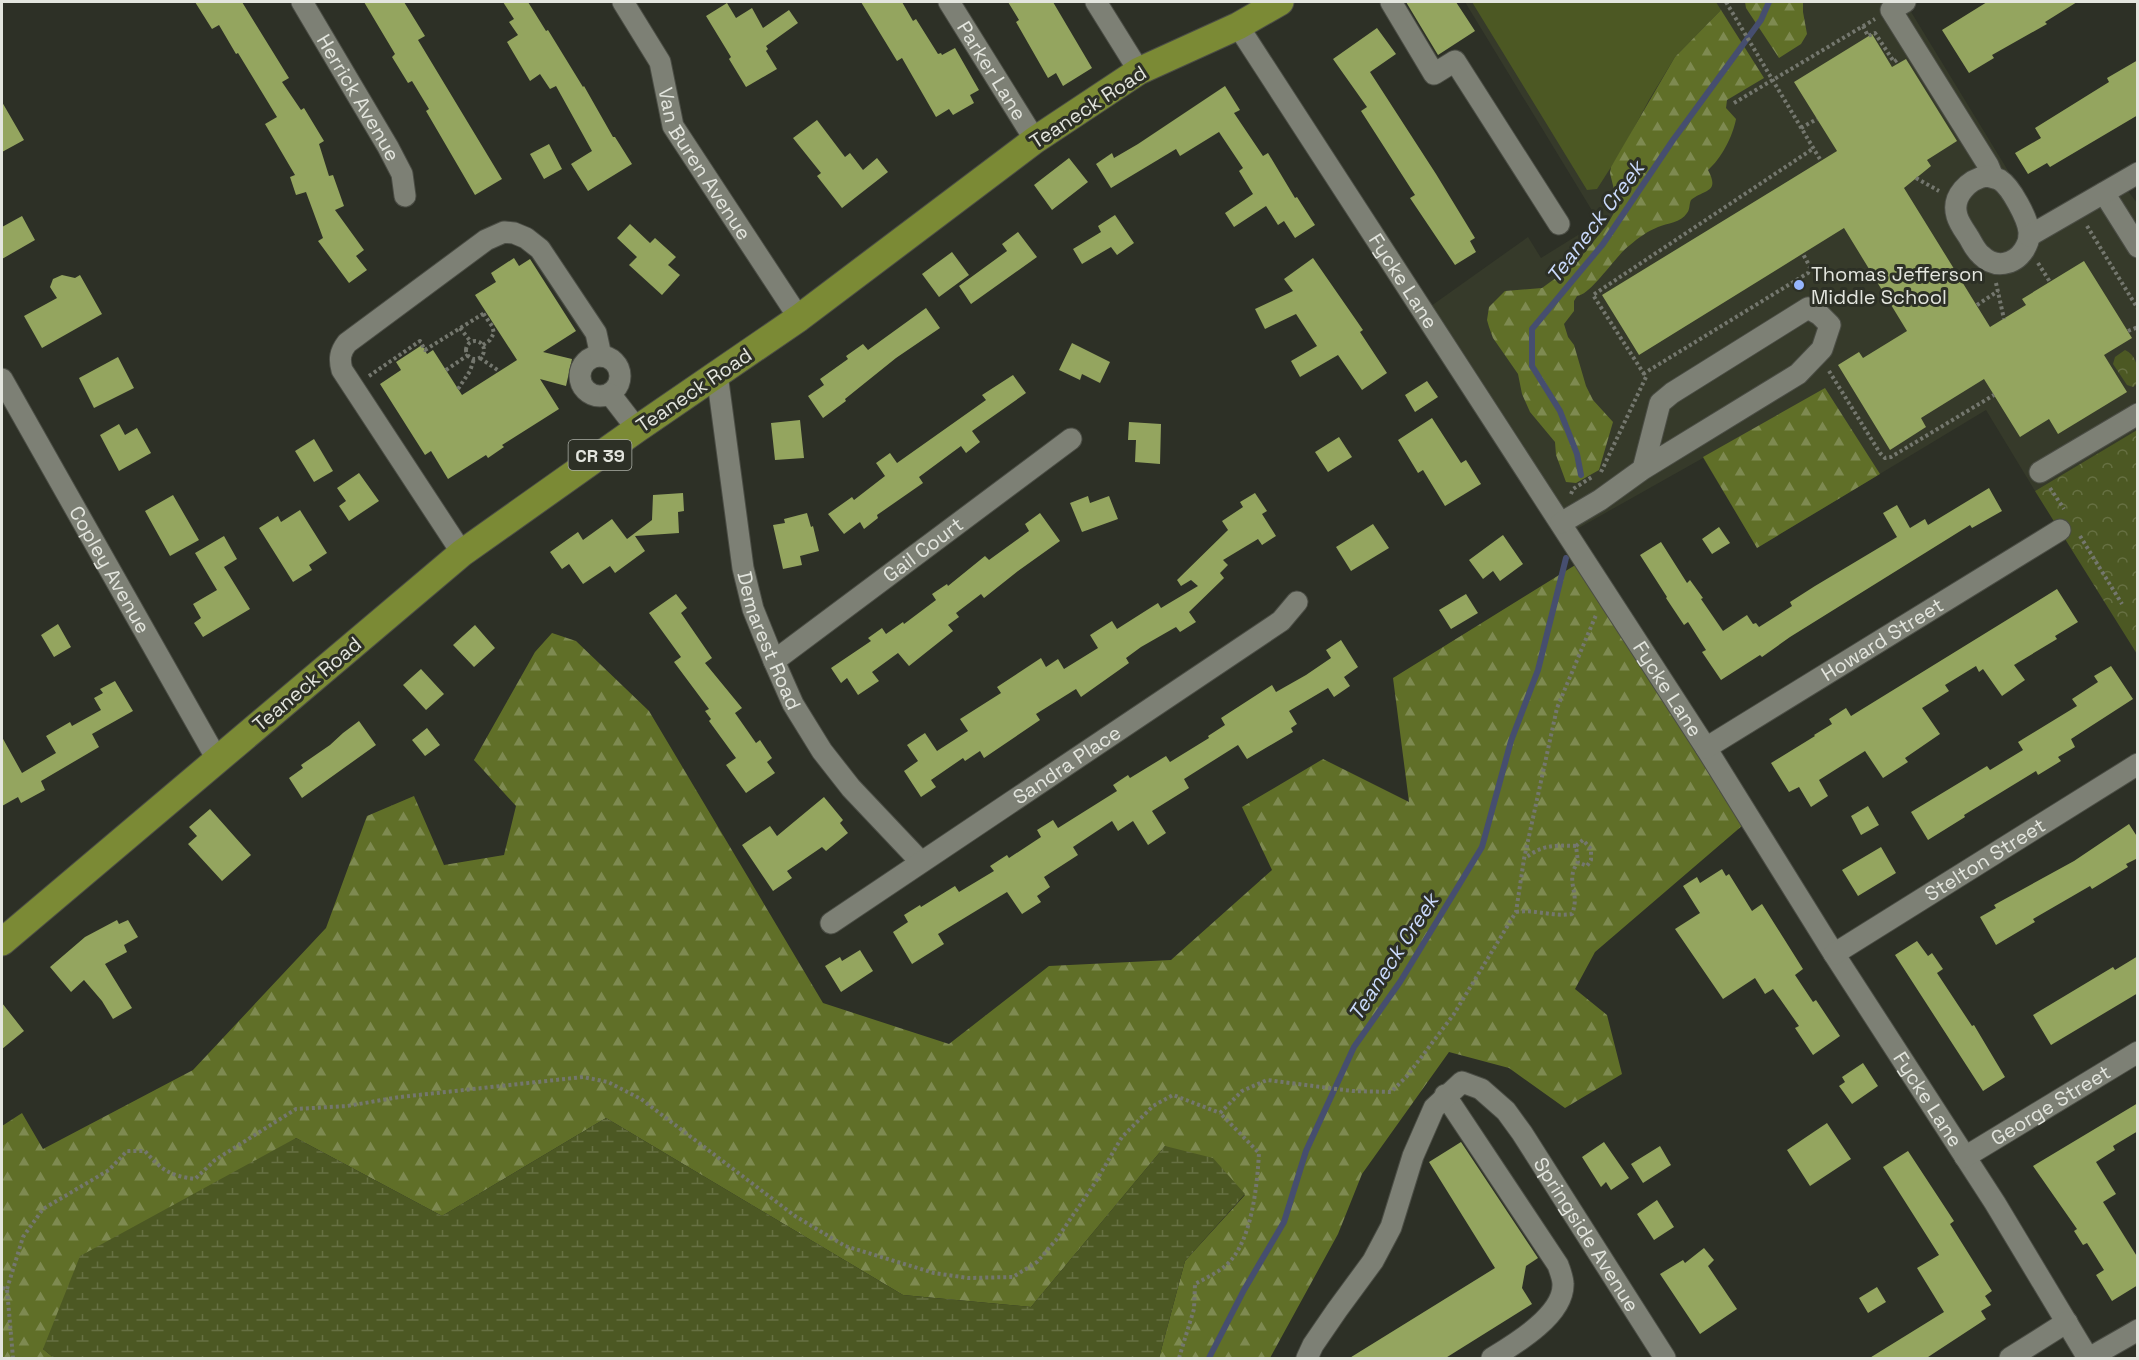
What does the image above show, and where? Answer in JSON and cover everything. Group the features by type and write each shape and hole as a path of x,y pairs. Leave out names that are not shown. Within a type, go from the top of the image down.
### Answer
{"main road":[{"name":"Teaneck Road","path":"2,942 462,553 799,318 1035,140 1139,71 1238,26 1280,2"}],"street":[{"name":"Herrick Avenue","path":"302,2 388,147 402,174 405,196"},
{"name":"Van Buren Avenue","path":"623,2 660,62 674,126 799,318"},
{"name":"Parker Lane","path":"949,2 1035,140"},
{"path":"1096,2 1139,71"},
{"path":"1391,2 1434,74 1455,61 1559,224"},
{"path":"1898,6 1993,177 2005,185 2025,216 2029,236 2026,247 2019,256 2008,262 1995,264 1977,251 1957,216 1956,207 1959,195 1966,186 1979,178 1993,177"},
{"name":"Fycke Lane","path":"1238,26 1706,748 1834,954 1965,1157 2089,1359"},
{"path":"2029,236 2138,173"},
{"path":"2104,194 2138,247"},
{"path":"462,553 340,366 340,353 347,342 486,240 504,232 526,238 540,249 596,333 601,356"},
{"path":"1561,523 1600,500 1643,469 1798,374 1822,350 1830,325 1808,308 1672,393 1660,403 1643,469"},
{"path":"601,356 613,360 620,372 619,385 603,397 590,394 581,384 579,377 588,359 601,356"},
{"name":"Demarest Road","path":"717,374 742,568 753,609 774,661 793,704 822,751 851,788 921,862"},
{"name":"Copley Avenue","path":"2,379 218,760"},
{"path":"610,394 637,429"},
{"path":"2040,472 2138,414"},
{"name":"Gail Court","path":"774,661 1071,439"},
{"name":"Howard Street","path":"1706,748 2060,530"},
{"name":"Sandra Place","path":"831,923 1281,621 1297,602"},
{"name":"Stelton Street","path":"1834,954 2138,764"},
{"name":"George Street","path":"1965,1157 2138,1052"},
{"name":"Springside Avenue","path":"1445,1095 1462,1082 1481,1089 1506,1111 1665,1359"},
{"path":"1307,1359 1313,1345 1331,1318 1373,1261 1391,1227 1413,1156 1434,1108 1445,1095 1558,1265 1564,1282 1560,1297 1546,1318 1519,1341 1492,1359"},
{"path":"2010,1359 2067,1322"},
{"path":"2089,1359 2138,1330"}],"path":[{"path":"1726,2 1821,160"},
{"path":"1730,7 1731,2"},
{"path":"1734,103 1898,6"},
{"path":"1863,26 1868,36"},
{"path":"1802,128 1817,119"},
{"path":"1573,489 1601,472 1646,377 1593,296 1814,148"},
{"path":"1916,178 1942,192"},
{"path":"2086,225 2138,309"},
{"path":"1643,374 1808,273 1810,267 1803,254"},
{"path":"2036,260 2050,282"},
{"path":"1995,279 2004,319"},
{"path":"1977,305 1998,291"},
{"path":"353,387 420,341 425,350 485,313 494,333 483,345"},
{"path":"2128,331 2138,327"},
{"path":"460,328 471,342"},
{"path":"480,358 485,348 481,342 475,340 467,345 466,352 470,358 480,358 500,371"},
{"path":"446,370 468,355"},
{"path":"458,389 470,371 474,358"},
{"path":"1827,368 1885,458 1891,457 1994,394"},
{"path":"1220,1113 1242,1090 1267,1080 1352,1091 1391,1092 1407,1076 1454,1014 1516,912 1524,859 1557,708 1596,616 1609,601"},
{"path":"1524,859 1537,849 1576,846 1583,840 1591,849 1591,860 1587,866 1578,862"},
{"path":"1516,912 1535,910 1556,915 1572,914 1576,906 1572,872 1578,862 1576,846"},
{"path":"13,1359 7,1289 23,1237 43,1209 108,1170 127,1151 145,1151 156,1163 176,1176 195,1179 215,1160 296,1109 347,1106 400,1097 583,1077 608,1082 641,1099 795,1216 845,1246 934,1273 968,1278 1013,1277 1037,1262 1056,1240 1095,1183 1122,1137 1153,1106 1173,1095 1220,1113 1259,1153 1252,1213 1250,1224 1225,1266 1195,1284 1194,1309 1179,1359"},
{"path":"2,1288 7,1289"}],"shaded area":[{"name":"Thomas Jefferson Middle School","path":"1465,2 1905,2 2043,228 2122,183 2137,203 2137,430 2035,491 1986,410 1757,548 1703,458 1568,534 1424,311 1528,237 1541,258 1599,222"}],"green space":[{"path":"1472,2 1716,2 1721,10 1675,57 1597,189 1587,190"},
{"path":"1745,2 1803,2 1807,34 1801,44 1779,58 1746,8"},
{"path":"1721,10 1764,78 1727,100 1726,108 1736,119 1726,147 1708,170 1712,187 1691,200 1688,212 1681,219 1654,229 1633,242 1589,289 1577,296 1574,301 1574,311 1564,324 1568,337 1574,345 1586,386 1593,400 1613,422 1599,470 1576,483 1566,482 1556,455 1555,442 1530,412 1522,394 1518,374 1493,338 1487,320 1489,307 1505,291 1542,288 1575,264 1607,225 1617,202 1610,173 1611,167 1675,57"},
{"path":"2125,350 2133,356 2137,365 2137,384 2133,387 2127,385 2113,364 2115,357"},
{"path":"1825,388 1880,474 1757,548 1703,457"},
{"path":"2137,430 2137,654 2035,491"},
{"path":"1585,559 1750,819 1595,952 1575,989 1607,1015 1622,1074 1565,1108 1509,1068 1449,1052 1362,1174 1338,1234 1270,1358 1159,1358 1185,1261 1245,1195 1165,1146 1031,1307 903,1295 606,1118 442,1216 296,1138 43,1349 54,1358 2,1358 2,1126 22,1113 43,1149 193,1070 326,928 367,816 414,796 444,865 504,855 516,806 474,760 535,652 552,633 576,641 649,711 823,1003 949,1044 1049,966 1171,960 1272,870 1242,807 1323,759 1409,802 1393,678"},
{"path":"606,1118 903,1295 1031,1307 1165,1146 1213,1158 1245,1194 1185,1261 1159,1358 54,1358 43,1349 80,1256 296,1138 442,1216"}],"building":[{"path":"195,2 242,2 289,78 282,82 301,110 304,108 324,141 319,144 329,176 333,175 344,206 335,210 364,250 356,256 367,270 349,283 318,241 323,238 306,192 296,195 290,177 295,175 265,124 277,117 219,25 212,29"},
{"path":"364,2 404,2 425,36 418,40 502,179 475,195 426,111 429,109 412,81 408,83 392,57 395,54"},
{"path":"503,2 528,2 632,164 588,191 571,164 592,151 556,86 550,89 540,74 530,81 507,42 518,35 509,22 514,19"},
{"path":"861,2 902,2 913,21 916,19 938,54 942,55 955,48 979,90 970,95 974,103 953,115 949,109 936,117 902,58 897,61"},
{"path":"1008,2 1053,2 1092,68 1063,86 1056,73 1048,78 1016,22 1019,20"},
{"path":"1406,2 1456,2 1475,31 1438,55"},
{"path":"1987,2 2077,2 2045,22 2047,24 1992,55 1994,58 1969,73 1942,30"},
{"path":"727,3 736,18 752,8 763,28 789,10 798,23 766,46 768,49 766,51 777,69 746,87 706,16"},
{"path":"1377,28 1396,54 1370,72 1475,238 1470,241 1476,252 1455,265 1410,198 1415,195 1361,111 1367,107 1333,59"},
{"path":"1872,34 1892,67 1906,59 1957,141 1927,160 1931,166 1904,188 1990,327 2026,305 2022,299 2084,261 2132,338 2104,355 2127,392 2058,434 2049,419 2020,437 1984,379 1921,418 1926,427 1890,450 1838,365 1859,352 1863,358 1907,331 1844,228 1639,355 1602,295 1837,151 1794,82"},
{"path":"2138,60 2138,115 2050,167 2047,163 2028,174 2015,153 2041,138 2035,128 2109,82 2107,78"},
{"path":"1225,86 1240,110 1234,113 1263,156 1268,153 1295,198 1297,197 1315,225 1295,238 1284,221 1278,225 1266,206 1234,227 1225,213 1253,194 1239,171 1243,168 1219,132 1180,156 1176,149 1111,188 1096,164 1112,153 1114,158 1138,144"},
{"path":"2,102 24,140 2,152"},
{"path":"817,120 845,157 850,153 863,170 877,158 888,172 842,208 817,176 821,173 793,138"},
{"path":"549,144 562,169 544,179 530,154"},
{"path":"1069,158 1088,182 1052,210 1034,185"},
{"path":"1115,215 1134,243 1117,255 1111,247 1082,264 1073,249 1101,232 1098,226"},
{"path":"22,216 35,240 2,259 2,227"},
{"path":"630,224 650,243 655,238 676,257 668,265 680,275 662,295 629,265 637,257 617,238"},
{"path":"1018,232 1037,257 971,304 959,286 1007,251 1002,244"},
{"path":"952,252 969,275 939,297 922,274"},
{"path":"514,258 519,266 530,259 576,331 543,352 572,359 566,386 540,379 559,409 502,445 504,447 488,458 486,455 448,479 431,451 425,455 380,384 401,370 396,362 422,345 427,354 433,350 462,395 517,360 475,295 496,282 491,273"},
{"path":"1313,258 1363,330 1360,332 1387,373 1362,390 1338,355 1300,377 1291,361 1317,346 1296,314 1265,329 1255,309 1293,291 1284,279"},
{"path":"62,275 75,278 80,275 102,314 42,348 24,316 57,298 50,287 53,279"},
{"path":"926,308 940,328 896,358 823,418 808,396 824,385 820,379 848,359 846,356 863,344 868,350"},
{"path":"1072,343 1110,362 1100,383 1082,374 1080,380 1059,370"},
{"path":"118,357 134,388 94,408 79,378"},
{"path":"1013,375 1026,393 972,431 980,442 966,453 961,446 919,477 923,483 877,515 878,518 864,529 860,522 844,534 828,514 852,497 854,500 885,476 876,463 890,453 897,463 986,400 982,395"},
{"path":"1427,381 1438,397 1415,412 1405,395"},
{"path":"1432,418 1461,463 1466,460 1481,484 1445,506 1423,470 1418,473 1398,440"},
{"path":"800,420 804,458 775,460 771,423"},
{"path":"1129,422 1161,424 1160,464 1135,462 1136,440 1128,440"},
{"path":"119,424 125,435 137,428 151,453 119,471 100,435"},
{"path":"1339,437 1352,457 1328,472 1315,452"},
{"path":"314,439 333,471 314,482 295,451"},
{"path":"359,473 379,501 349,521 339,506 346,501 337,488"},
{"path":"1989,488 2002,511 1972,528 1970,525 1790,637 1762,657 1760,655 1721,680 1702,652 1706,650 1688,622 1684,625 1640,555 1661,542 1687,583 1690,580 1703,598 1701,599 1723,631 1747,615 1753,624 1756,623 1759,627 1792,606 1790,602 1897,537 1883,513 1897,505 1910,528 1925,519 1928,525"},
{"path":"683,493 684,511 678,512 679,533 635,536 645,551 615,573 610,566 583,584 569,564 562,569 550,552 578,532 583,540 612,519 627,539 652,520 653,495"},
{"path":"1255,493 1267,511 1262,514 1276,536 1262,545 1258,539 1223,560 1228,565 1220,573 1224,578 1189,612 1196,622 1180,632 1176,627 1141,647 1126,658 1129,663 1081,697 1076,689 1036,714 1040,720 984,758 980,751 965,761 963,758 931,780 936,787 921,797 904,771 918,761 907,745 925,733 937,751 968,731 960,719 1001,693 997,687 1041,658 1046,667 1058,659 1064,669 1098,648 1090,635 1112,621 1117,629 1158,603 1161,608 1198,586 1191,580 1181,586 1177,580 1228,530 1222,521 1243,507 1240,502"},
{"path":"173,495 199,540 170,556 145,511"},
{"path":"1088,496 1090,503 1109,496 1118,519 1082,532 1070,503"},
{"path":"300,510 327,553 309,565 312,570 293,582 259,528 278,516 281,522"},
{"path":"807,513 811,527 813,526 819,551 800,556 802,565 783,569 773,525 785,523 784,519"},
{"path":"1040,513 1060,541 984,598 981,594 956,613 959,617 948,625 953,631 909,666 898,653 872,672 879,681 858,695 847,678 841,683 831,668 871,641 868,638 882,628 886,634 903,622 904,624 936,600 932,594 947,584 948,586 985,556 989,560 1029,531 1025,524"},
{"path":"1373,524 1389,548 1351,571 1336,547"},
{"path":"1719,527 1730,543 1712,554 1702,539"},
{"path":"1503,535 1523,564 1500,581 1493,571 1483,579 1469,560"},
{"path":"224,536 237,559 224,567 250,609 203,637 194,623 201,618 193,604 217,590 195,553"},
{"path":"2057,589 2078,622 2055,636 2057,639 2014,665 2025,680 2002,696 1983,669 1979,672 1976,666 1945,685 1949,691 1922,708 1940,734 1905,758 1908,762 1883,778 1865,751 1819,780 1828,796 1811,807 1799,787 1789,792 1771,763 1832,724 1829,719 1846,708 1851,716"},
{"path":"676,594 687,608 681,613 712,658 705,663 742,708 735,713 756,743 760,740 772,758 767,762 775,773 746,793 726,765 736,758 709,721 711,719 705,711 709,709 674,662 681,657 649,613"},
{"path":"1466,594 1478,613 1451,629 1439,610"},
{"path":"58,624 71,647 54,657 41,635"},
{"path":"475,625 495,648 474,667 453,645"},
{"path":"1341,640 1358,667 1344,677 1350,686 1334,697 1328,688 1289,711 1297,724 1291,728 1293,732 1247,759 1238,745 1184,779 1189,788 1152,811 1166,833 1148,845 1133,821 1118,831 1112,821 1073,847 1078,855 1044,877 1050,887 1037,896 1041,902 1022,914 1007,892 938,934 944,944 912,964 893,932 908,922 904,915 955,886 959,892 994,871 990,866 1007,855 1009,858 1041,837 1037,830 1053,820 1058,828 1117,791 1113,785 1128,775 1130,778 1166,756 1170,762 1209,738 1208,736 1225,725 1221,718 1272,685 1276,692 1306,675 1331,658 1326,650"},
{"path":"2111,666 2133,699 2071,739 2075,747 2058,757 2061,761 2038,775 2036,771 1928,840 1911,812 1987,766 1990,770 2023,750 2018,742 2077,706 2072,699 2098,682 2094,676"},
{"path":"421,669 444,694 426,710 403,685"},
{"path":"115,681 133,711 92,734 99,747 41,781 45,790 21,803 18,797 2,806 2,737 22,773 56,753 46,736 70,722 72,726 101,710 94,698 103,693 100,689"},
{"path":"359,721 376,745 302,798 289,778 303,768 301,765"},
{"path":"427,728 440,745 425,756 412,740"},
{"path":"824,797 843,820 840,823 848,833 826,851 822,847 787,871 792,878 773,891 742,845 770,826 777,836"},
{"path":"1868,806 1879,825 1861,835 1851,816"},
{"path":"210,809 251,855 222,881 188,844 197,836 189,827"},
{"path":"2129,824 2138,838 2138,858 2126,864 2128,867 2092,889 2090,886 2033,919 2035,922 1996,945 1980,917 1996,908 1994,905 2074,861"},
{"path":"1881,847 1896,873 1858,896 1842,870"},
{"path":"1722,869 1726,876 1729,874 1752,911 1762,904 1803,969 1795,975 1813,1002 1816,1000 1840,1036 1813,1055 1795,1028 1799,1026 1773,989 1765,994 1755,978 1723,999 1675,929 1700,913 1683,886 1697,877 1700,883"},
{"path":"117,920 119,924 128,920 138,937 124,945 127,952 105,964 132,1008 113,1019 102,1001 84,980 71,992 50,967 85,937"},
{"path":"1917,941 1928,956 1932,953 1943,969 1937,973 1972,1026 1974,1025 2005,1077 1983,1091 1895,955"},
{"path":"860,950 873,971 841,992 825,966 840,957 842,961"},
{"path":"2138,956 2138,993 2051,1045 2033,1015 2113,967 2115,970"},
{"path":"2,1003 24,1031 2,1049"},
{"path":"1863,1063 1878,1086 1852,1104 1839,1086 1845,1082 1842,1077"},
{"path":"2138,1103 2138,1131 2113,1146 2115,1150 2096,1162 2116,1194 2103,1202 2138,1258 2138,1285 2112,1301 2096,1275 2104,1270 2087,1243 2083,1245 2074,1231 2077,1229 2033,1166"},
{"path":"1827,1123 1851,1159 1810,1186 1787,1150"},
{"path":"1461,1142 1538,1258 1526,1266 1522,1288 1532,1304 1444,1359 1348,1359 1495,1268 1429,1162"},
{"path":"1604,1142 1629,1178 1611,1190 1606,1182 1601,1187 1582,1157"},
{"path":"1660,1146 1671,1165 1643,1183 1631,1164"},
{"path":"1908,1151 1954,1221 1950,1224 1992,1291 1985,1296 1991,1305 1981,1311 1986,1319 1925,1359 1868,1359 1944,1312 1917,1268 1939,1255 1883,1167"},
{"path":"1657,1200 1674,1227 1654,1240 1637,1214"},
{"path":"1704,1248 1714,1260 1708,1266 1737,1309 1700,1334 1660,1274 1683,1260 1685,1263"},
{"path":"1877,1287 1886,1302 1868,1313 1859,1298"}],"waterway":[{"name":"Teaneck Creek","path":"1581,475 1577,454 1560,411 1532,366 1532,329 1603,244 1673,140 1761,20 1769,2"},
{"name":"Teaneck Creek","path":"1209,1358 1244,1290 1284,1222 1306,1151 1354,1047 1400,982 1482,847 1511,741 1538,670 1566,558"}],"place":[{"name":"Thomas Jefferson Middle School","path":"1799,285"}]}
